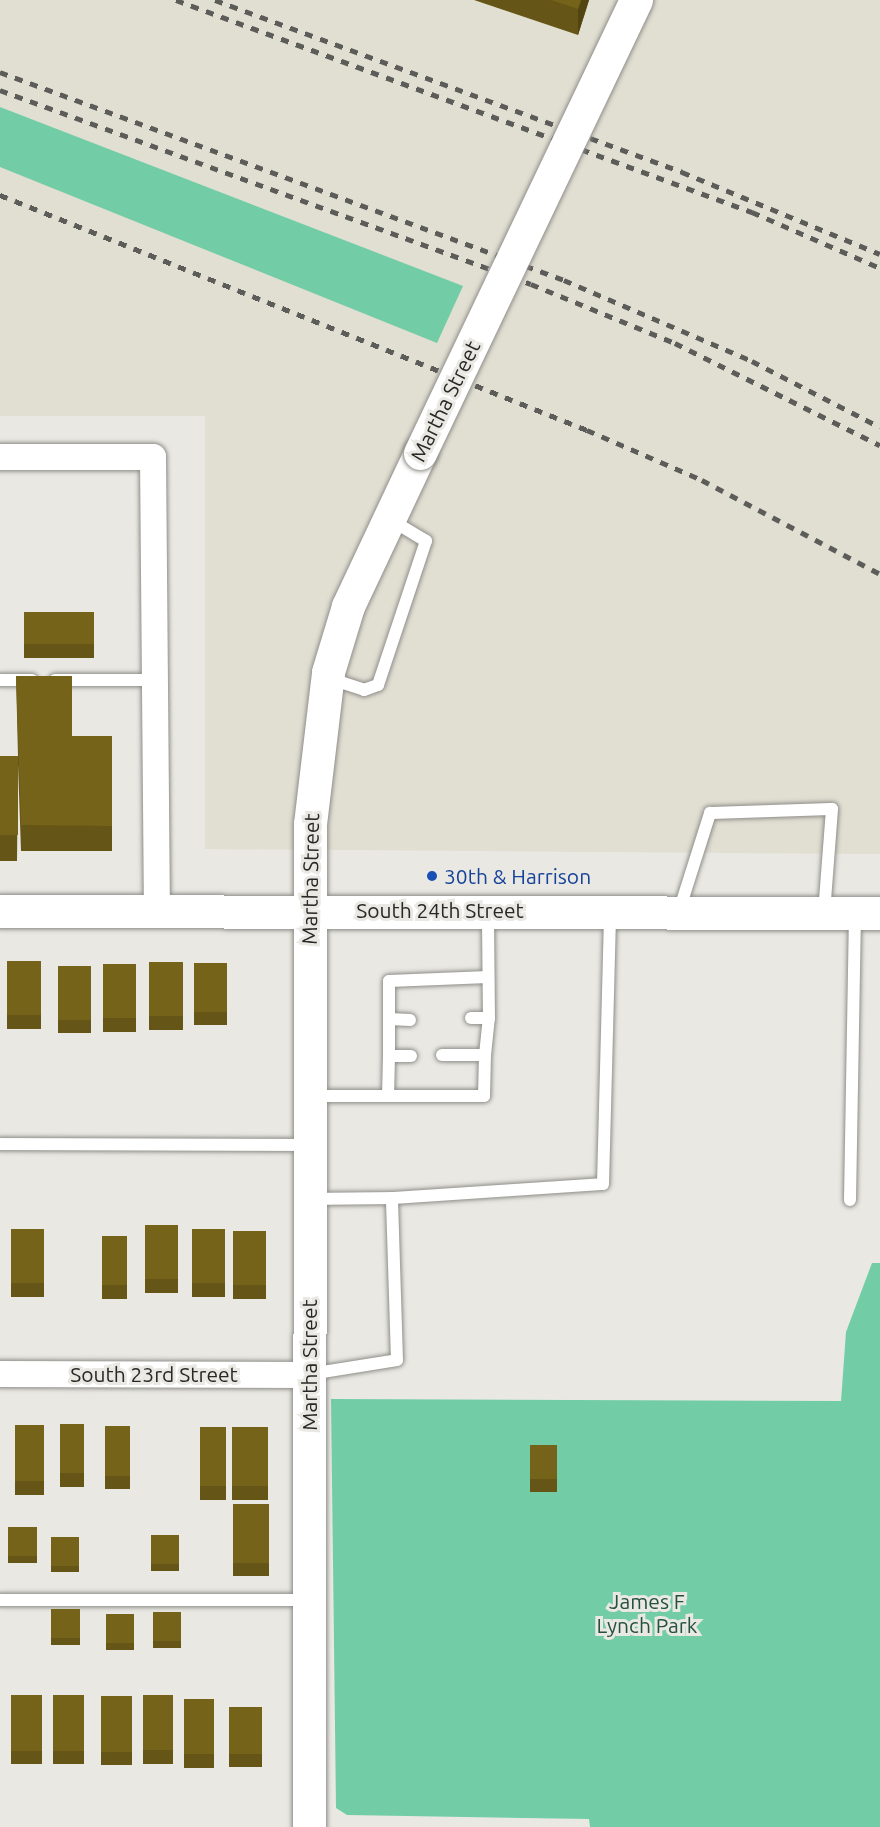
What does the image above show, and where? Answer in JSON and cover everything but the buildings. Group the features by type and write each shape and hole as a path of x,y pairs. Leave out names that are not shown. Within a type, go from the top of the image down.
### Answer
{"main road":[{"name":"Martha Street","path":"309,1827 308,910 310,824 327,678 348,606 636,0"},
{"name":"South 24th Street","path":"0,911 488,910 853,913"}],"street":[{"path":"0,457 153,457 158,680 157,912"},
{"name":"South 23rd Street","path":"0,1374 309,1375"}],"lane":[{"path":"327,678 364,690 378,685 426,541 389,519"},
{"path":"0,680 158,680"},
{"path":"679,912 710,813 832,809 853,913 850,1200"},
{"path":"310,1096 484,1096 484,1054 489,1018 488,910"},
{"path":"309,1199 392,1198 603,1184 610,911"},
{"path":"388,1096 389,981 488,977"},
{"path":"471,1018 489,1018"},
{"path":"389,1019 410,1020"},
{"path":"442,1055 484,1054"},
{"path":"388,1056 411,1056"},
{"path":"0,1144 309,1145"},
{"path":"309,1375 397,1360 392,1198"},
{"path":"0,1600 309,1600"}],"shaded area":[{"path":"0,0 880,0 880,854 205,849 205,416 0,416"}],"green space":[{"path":"0,107 463,286 437,343 0,167"},
{"name":"James F Lynch Park","path":"872,1263 880,1263 880,1827 590,1827 589,1819 347,1815 336,1808 331,1399 841,1401 846,1332"}],"railway":[{"path":"176,0 752,212 880,268"},
{"path":"215,0 682,172 880,254"},
{"path":"0,72 564,280 752,361 880,427"},
{"path":"0,90 531,284 675,343 880,445"},
{"path":"0,195 587,430 702,480 880,574"}],"place":[{"name":"30th & Harrison","path":"432,876"}]}
